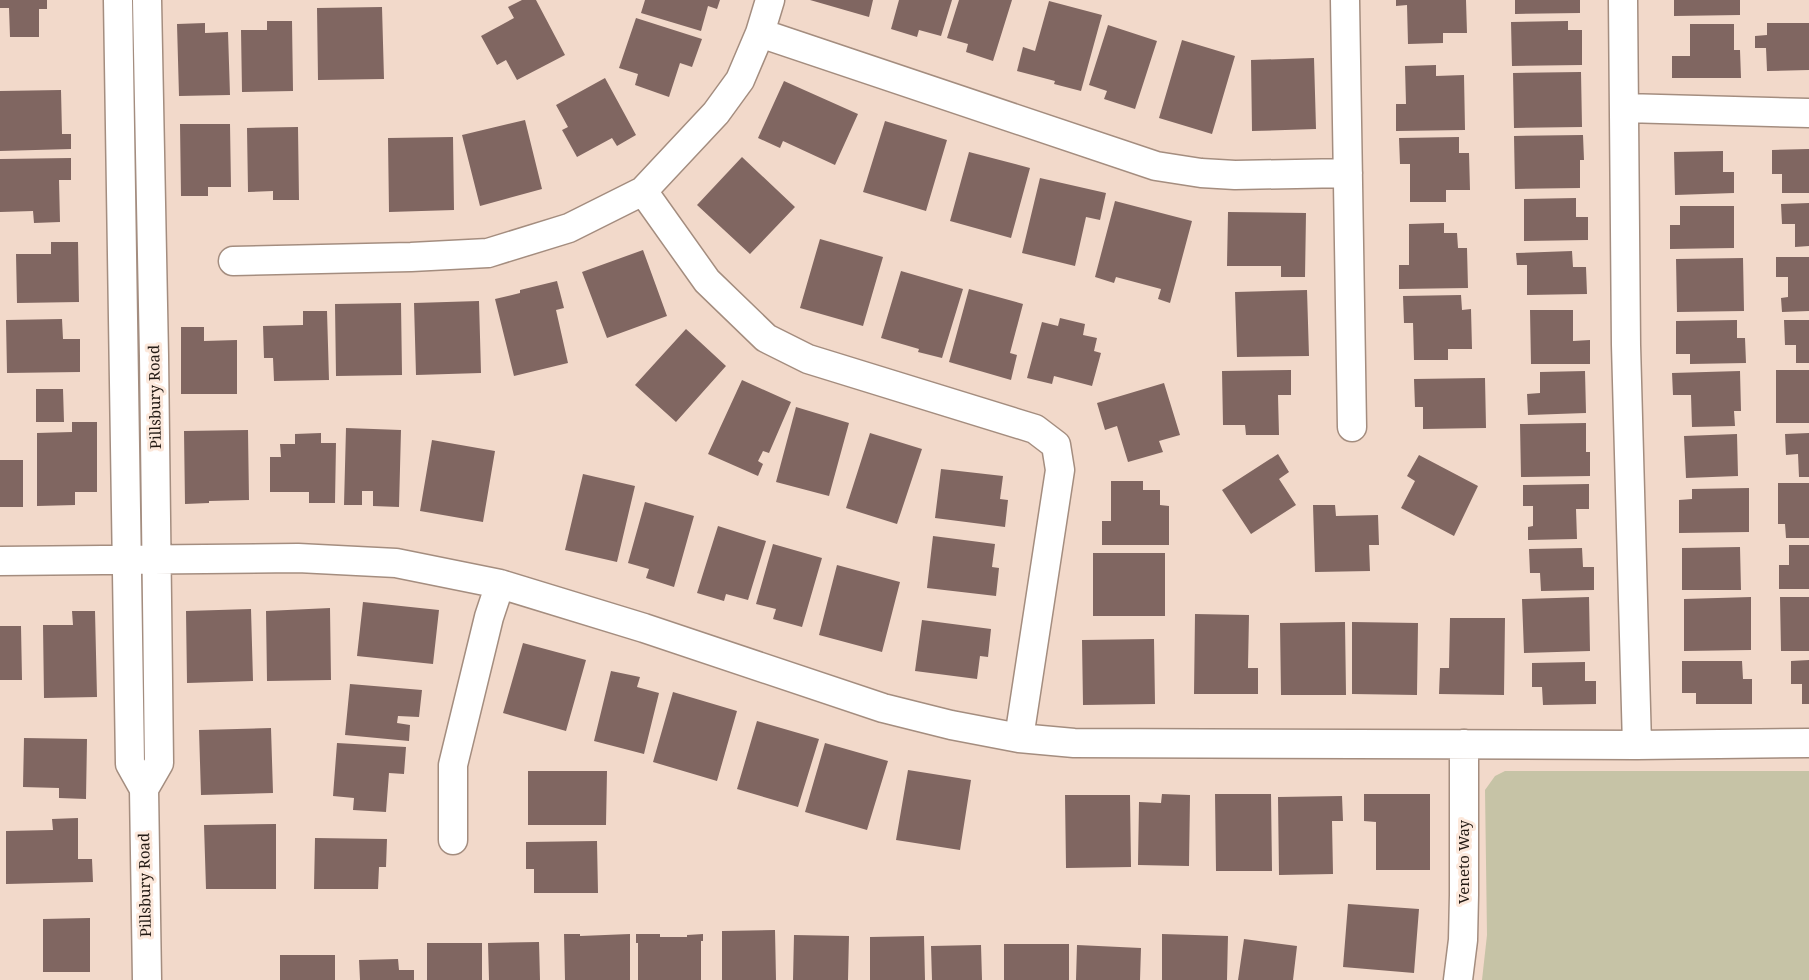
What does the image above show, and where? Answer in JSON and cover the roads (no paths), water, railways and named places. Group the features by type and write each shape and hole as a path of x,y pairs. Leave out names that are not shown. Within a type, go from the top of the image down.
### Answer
{"street":[{"name":"Pillsbury Road","path":"118,0 130,764 144,789 147,980"},
{"name":"Pillsbury Road","path":"144,789 159,763 147,0"},
{"path":"233,261 488,253 569,228 643,192 717,113 740,80 760,33 770,0"},
{"path":"1345,0 1352,427"},
{"path":"1623,0 1626,345 1637,745"},
{"path":"760,33 1156,166 1201,174 1348,174"},
{"path":"1624,108 1809,113"},
{"path":"643,192 707,281 766,338 808,359 1035,429 1056,445 1060,470 1019,738"},
{"path":"0,561 298,558 396,563 500,584 644,628 883,708 951,725 1019,738 1074,743 1637,745 1809,743"},
{"path":"453,840 453,765 489,617 500,584"},
{"name":"Veneto Way","path":"1458,980 1463,940 1464,744"}]}
